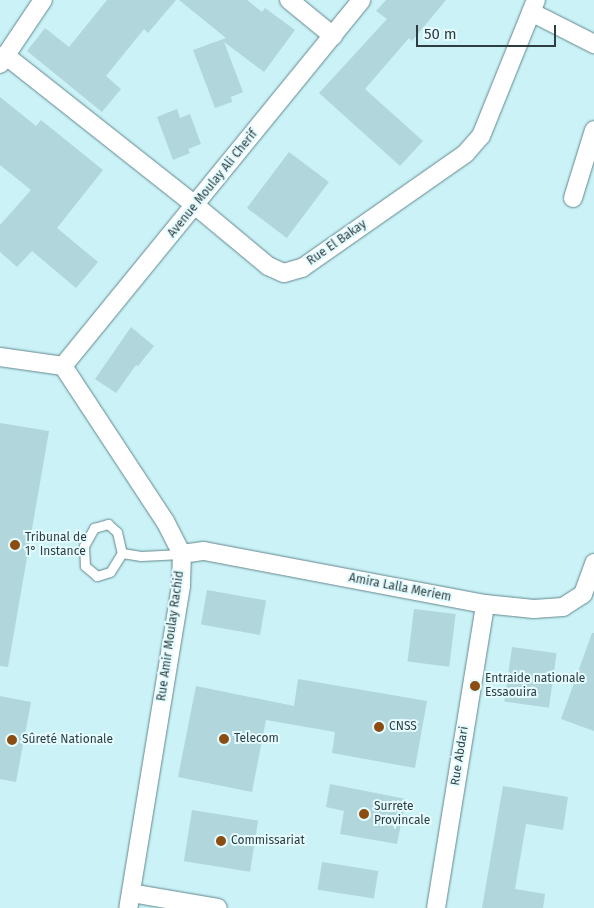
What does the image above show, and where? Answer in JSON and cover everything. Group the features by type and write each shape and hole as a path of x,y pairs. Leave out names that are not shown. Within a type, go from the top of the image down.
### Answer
{"street":[{"name":"Rue El Bakay","path":"43,0 2,60 196,206 268,266 284,273 302,268 466,153 481,136 533,6"},
{"path":"289,0 333,36"},
{"name":"Avenue Moulay Ali Cherif","path":"63,366 196,206 361,0"},
{"path":"533,6 594,44"},
{"path":"573,198 594,132"},
{"path":"0,357 63,366"},
{"name":"Rue Amir Moulay Rachid","path":"63,366 164,522 182,554 181,586 130,901"},
{"name":"Amira Lalla Meriem","path":"182,554 204,551 485,604 534,609 563,606 583,594 594,564"},
{"name":"Rue Abdari","path":"436,908 485,604"},
{"path":"130,901 218,908"}],"lane":[{"path":"108,524 117,532 122,553 110,572 97,576 85,566 84,546 94,528 108,524"},
{"path":"122,553 140,556 182,554"}],"building":[{"path":"107,0 176,0 148,33 144,29 106,76 121,89 102,112 27,51 45,28 69,47"},
{"path":"179,0 247,0 262,12 265,8 295,30 264,72 224,42 243,92 231,97 232,102 215,108 193,50 226,38"},
{"path":"386,0 446,0 412,41 409,38 365,89 423,141 400,166 319,93 387,19 376,11"},
{"path":"0,97 36,126 41,120 103,170 57,228 98,262 76,288 32,251 17,267 0,252 0,225 31,190 0,165"},
{"path":"177,109 180,118 190,114 201,144 188,149 190,153 173,160 157,117"},
{"path":"289,152 329,182 287,238 247,208"},
{"path":"131,327 154,346 138,366 136,365 116,393 95,379"},
{"name":"Tribunal de 1° Instance","path":"0,423 49,431 8,667 0,666"},
{"path":"207,590 266,600 260,635 201,624"},
{"path":"414,609 456,614 449,667 408,662"},
{"path":"592,633 594,633 594,731 561,719"},
{"path":"512,647 557,653 549,708 504,701"},
{"path":"298,679 427,701 415,768 332,753 335,732 266,720 252,792 178,777 196,686 294,706"},
{"name":"Sûreté Nationale","path":"0,696 31,702 16,782 0,779"},
{"name":"Surrete Provincale","path":"330,784 406,799 397,844 340,834 344,811 326,807"},
{"path":"503,786 568,797 563,830 526,824 515,889 545,894 543,908 482,908"},
{"name":"Commissariat","path":"192,810 258,820 250,872 184,861"},
{"path":"322,862 378,871 374,899 318,890"}],"place":[{"name":"Tribunal de 1° Instance","path":"15,545"},
{"name":"Entraide nationale Essaouira","path":"475,686"},
{"name":"CNSS","path":"379,727"},
{"name":"Telecom","path":"224,739"},
{"name":"Sûreté Nationale","path":"12,740"},
{"name":"Surrete Provincale","path":"364,814"},
{"name":"Commissariat","path":"221,841"}]}
